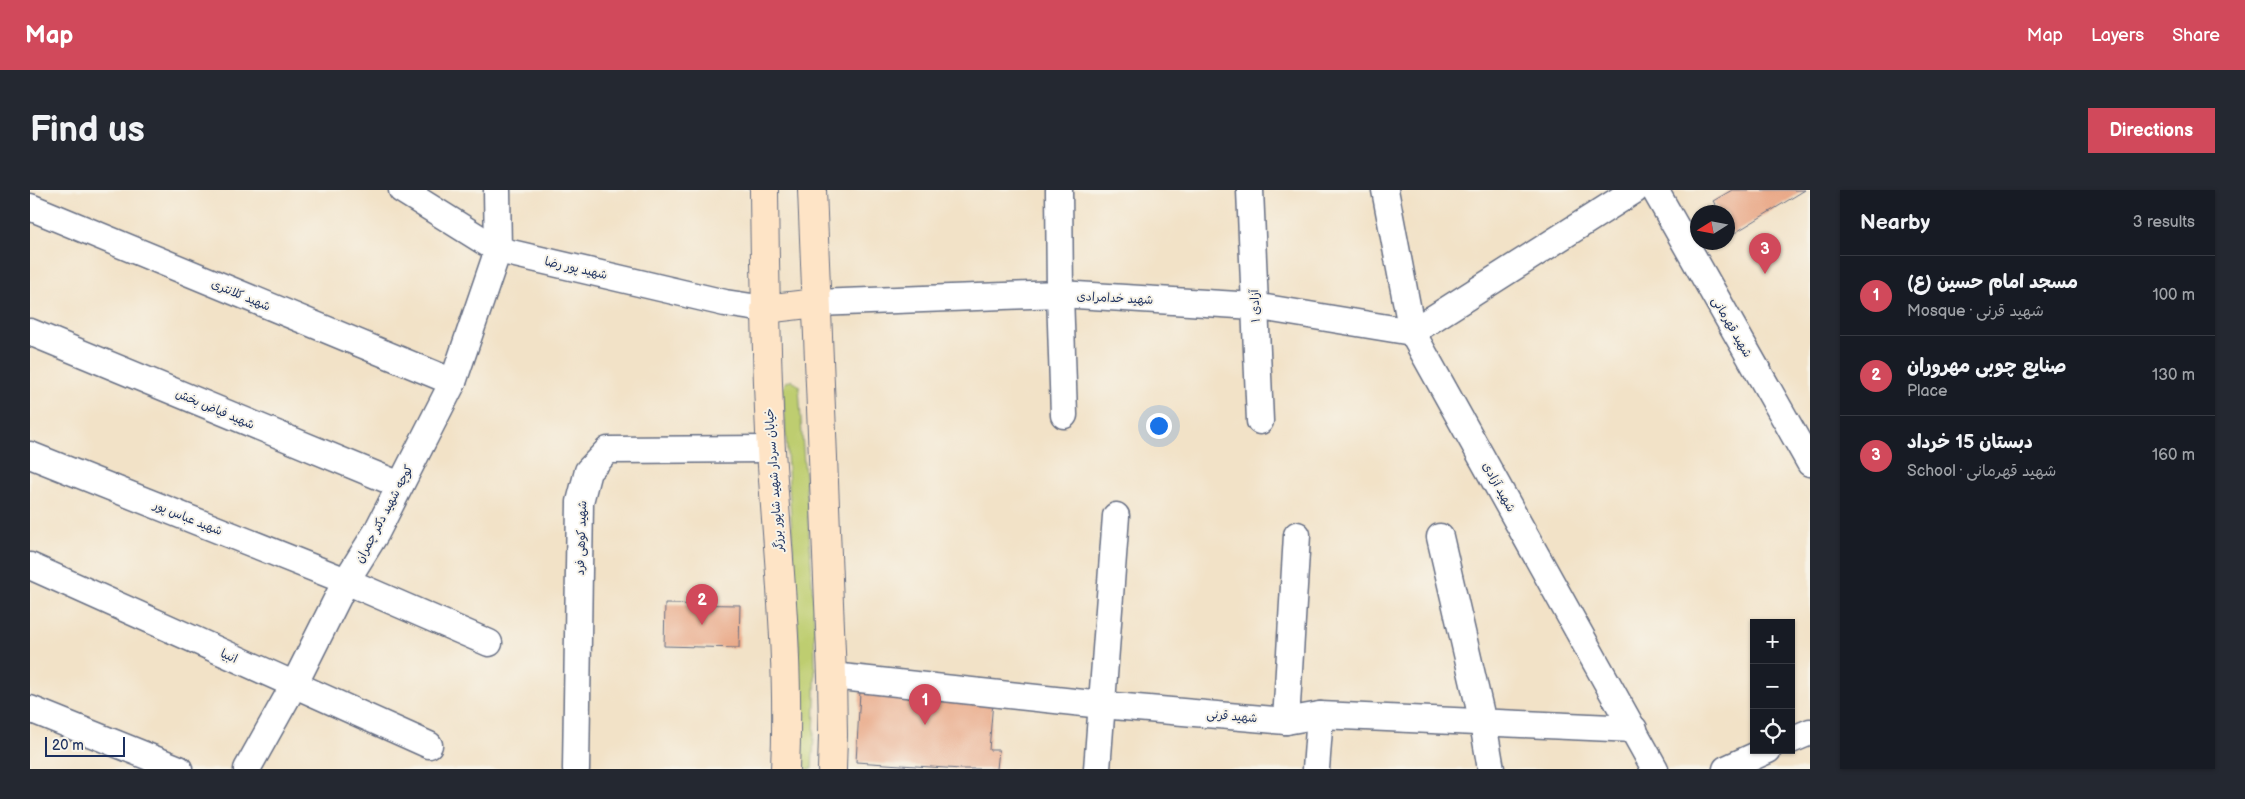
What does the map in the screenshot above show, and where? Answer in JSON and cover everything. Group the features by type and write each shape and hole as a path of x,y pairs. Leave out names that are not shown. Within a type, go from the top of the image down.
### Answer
{"main road":[{"name":"خیابان سردار شهید شاپور برزگر","path":"764,190 765,309 771,450 786,648 785,769"},
{"path":"812,190 832,676 834,735 832,769"},
{"path":"765,309 816,303"}],"street":[{"name":"شهید پور رضا","path":"402,190 498,250 725,303 765,309"},
{"name":"کوچه شهید دکتر چمران","path":"247,769 294,685 346,581 376,533 453,382 498,250 497,190"},
{"path":"1059,190 1064,415"},
{"name":"آزادی ۱","path":"1250,190 1260,421"},
{"name":"شهید آزادی","path":"1385,190 1412,332 1655,769"},
{"path":"1412,332 1636,190"},
{"name":"شهید قهرمانی","path":"1655,190 1810,463"},
{"name":"شهید کلانتری","path":"30,207 453,382"},
{"name":"شهید خدامرادی","path":"816,303 1060,294 1254,306 1412,332"},
{"name":"شهید فیاض بخش","path":"30,332 400,486"},
{"name":"شهید کوهی فرد","path":"576,769 580,502 588,471 608,450 771,450"},
{"name":"شهید عباس پور","path":"30,455 346,581 489,643"},
{"path":"1097,769 1116,516"},
{"path":"1286,721 1297,535"},
{"path":"1440,537 1483,723 1491,769"},
{"name":"انبیا","path":"30,566 428,745"},
{"name":"شهید قرنی","path":"832,676 1102,705 1286,721 1320,715 1634,729"},
{"path":"30,710 179,769"},
{"path":"1316,769 1320,715"},
{"path":"1795,738 1810,732"},
{"path":"1726,769 1759,754"}],"green space":[{"path":"792,380 799,386 812,578 815,721 812,769 794,769 799,647 783,388 786,382"}],"building":[{"path":"1732,190 1805,190 1735,233 1735,205 1716,205 1713,201"},
{"path":"665,604 740,605 739,648 664,646"},
{"path":"860,692 993,701 989,750 999,750 997,769 961,769 856,762"}],"place":[{"name":"دبستان 15 خرداد","path":"1765,274"},
{"name":"صنایع چوبی مهروران","path":"702,625"},
{"name":"مسجد امام حسین (ع)","path":"925,725"}]}
